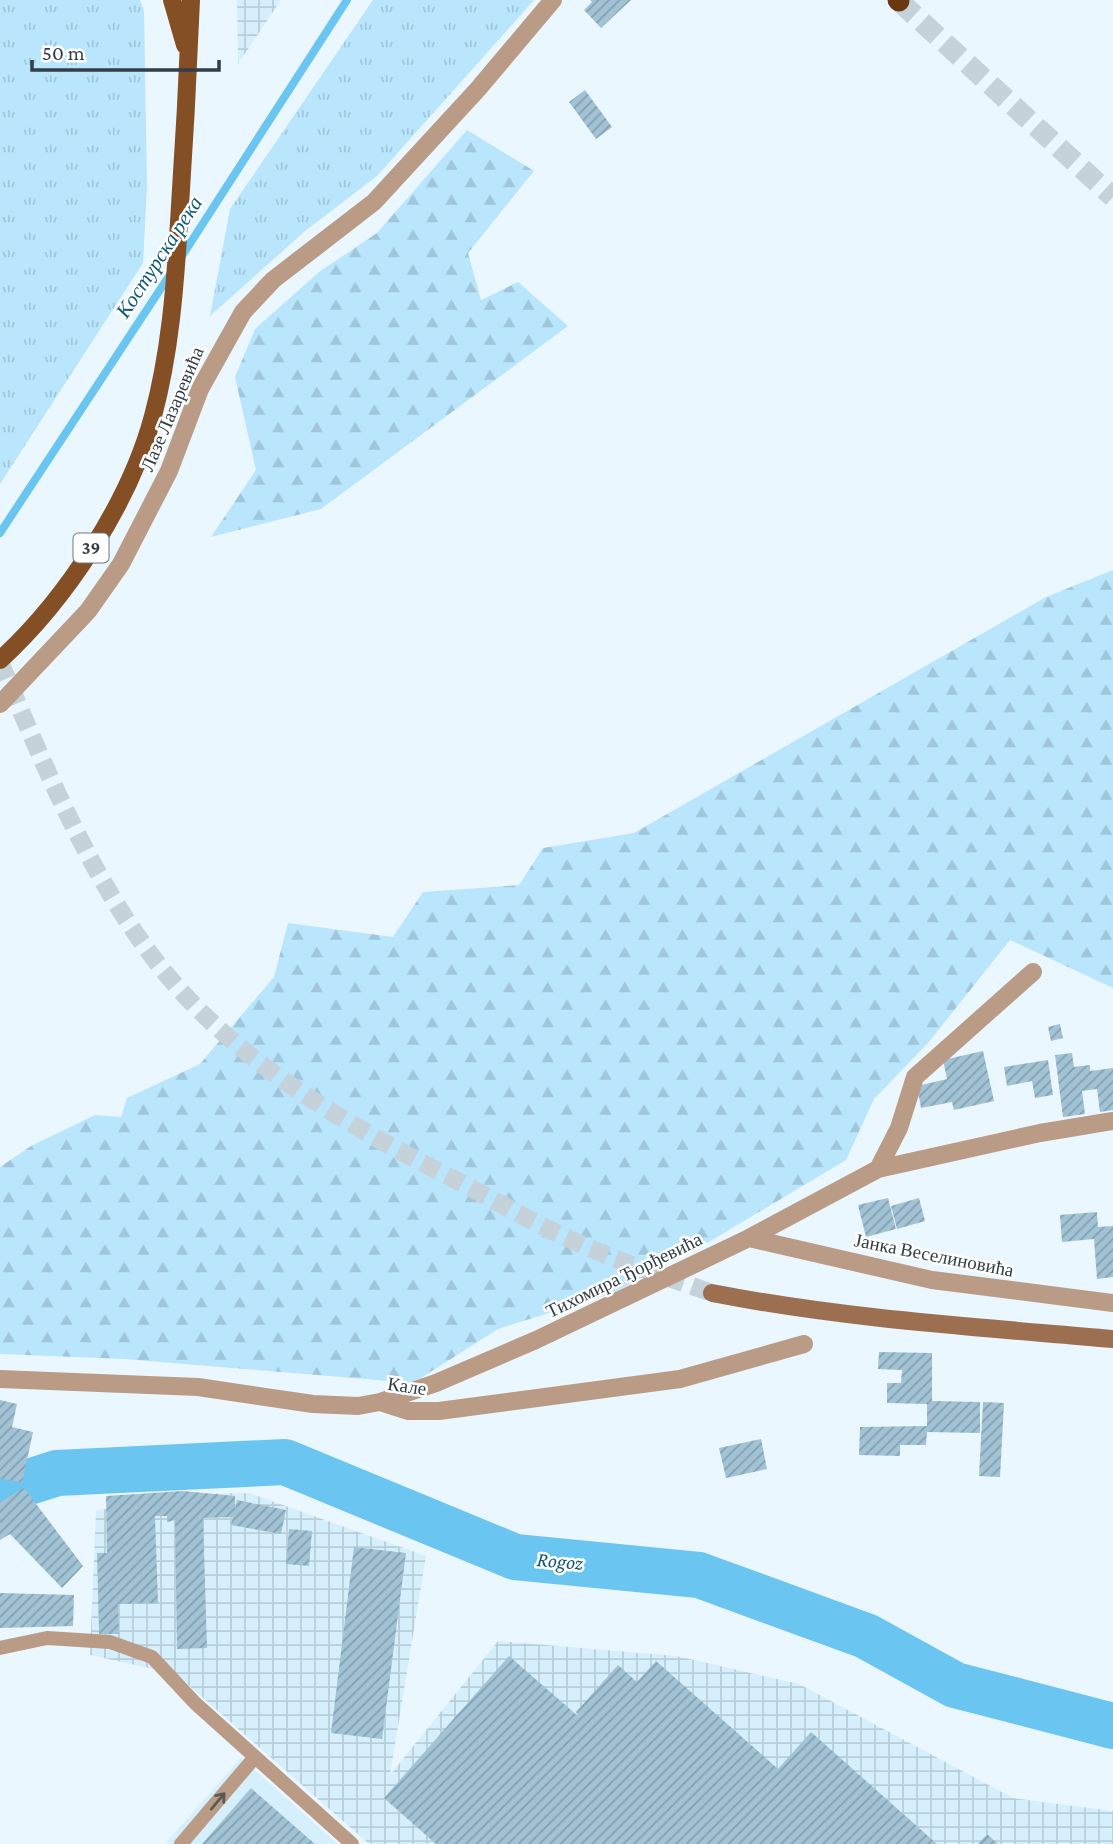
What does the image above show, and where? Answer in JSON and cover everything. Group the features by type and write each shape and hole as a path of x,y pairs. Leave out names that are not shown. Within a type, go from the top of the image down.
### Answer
{"main road":[{"path":"172,0 188,58"},
{"name":"39","path":"0,660 51,607 81,564 134,467 153,417 174,298 191,0"},
{"path":"712,1293 800,1310 870,1319 1113,1339"}],"street":[{"name":"Лазе Лазаревића","path":"0,704 88,611 121,564 169,471 200,389 243,312 273,280 374,202 478,89 553,0"},
{"path":"877,1169 898,1128 915,1077 1033,972"},
{"name":"Тихомира Ђорђевића","path":"380,1402 436,1383 536,1340 748,1238 877,1169 1040,1133 1113,1121"},
{"name":"Јанка Веселиновића","path":"748,1238 932,1280 1113,1303"},
{"name":"Кале","path":"0,1378 198,1387 313,1404 358,1406 380,1402 408,1411 439,1411 680,1379 804,1344"}],"lane":[{"path":"0,1648 47,1638 110,1642 152,1657 195,1703 352,1844"},
{"path":"181,1844 255,1757"}],"shaded area":[{"path":"237,0 281,0 238,64"},
{"path":"249,1493 426,1556 390,1775 498,1641 676,1656 799,1684 1013,1798 1113,1811 1113,1844 369,1844 176,1674 90,1655 96,1511 175,1494"},
{"path":"241,1758 338,1844 165,1844"}],"green space":[{"path":"0,0 140,0 144,10 147,187 143,263 0,484"},
{"path":"373,0 534,0 377,176 304,232 210,316 230,209"},
{"path":"467,130 534,171 468,253 481,300 518,282 568,326 321,509 211,537 256,470 235,377 255,329 319,272 377,233"},
{"path":"1113,570 1113,988 1010,940 928,1043 874,1099 846,1160 712,1240 613,1293 498,1329 413,1383 125,1359 0,1354 0,1167 31,1146 95,1115 121,1117 127,1098 200,1064 274,977 288,923 393,937 423,892 519,885 543,848 634,833 1046,597"}],"building":[{"path":"590,0 631,0 601,28 584,10 592,2"},
{"path":"585,90 612,127 596,139 569,102"},
{"path":"1060,1024 1063,1038 1051,1041 1048,1027"},
{"path":"983,1051 994,1101 954,1110 952,1102 921,1108 917,1086 947,1079 943,1060"},
{"path":"1072,1053 1074,1067 1090,1065 1090,1071 1113,1068 1113,1110 1100,1112 1097,1089 1082,1091 1085,1114 1063,1117 1055,1055"},
{"path":"1048,1060 1053,1095 1035,1098 1032,1081 1007,1086 1004,1067"},
{"path":"888,1198 896,1229 866,1237 858,1205"},
{"path":"919,1198 925,1221 897,1229 891,1206"},
{"path":"1097,1212 1098,1227 1113,1226 1113,1277 1097,1279 1094,1239 1062,1242 1060,1215"},
{"path":"879,1352 932,1353 932,1401 980,1402 980,1433 927,1432 926,1445 900,1445 900,1456 859,1455 860,1427 927,1426 927,1404 887,1403 887,1383 901,1383 902,1370 878,1369"},
{"path":"0,1400 17,1404 12,1427 33,1432 22,1483 0,1478"},
{"path":"983,1402 1004,1403 1000,1477 979,1476"},
{"path":"761,1439 767,1469 726,1478 719,1448"},
{"path":"24,1488 83,1566 62,1588 10,1534 0,1540 0,1502"},
{"path":"183,1491 235,1496 235,1509 237,1500 286,1510 281,1534 231,1525 233,1517 203,1518 207,1648 177,1649 175,1520 167,1522 167,1516 155,1516 158,1603 118,1604 119,1634 99,1634 97,1553 107,1553 106,1496"},
{"path":"289,1529 312,1531 309,1566 286,1564"},
{"path":"354,1547 406,1553 382,1739 331,1733"},
{"path":"0,1593 74,1595 73,1626 0,1628"},
{"path":"509,1656 579,1717 576,1712 618,1665 637,1682 656,1661 778,1769 811,1732 937,1844 436,1844 384,1798"},
{"path":"251,1788 315,1844 202,1844"},
{"path":"987,1834 998,1844 978,1844"}],"waterway":[{"name":"Костурска река","path":"180,259 347,0"},
{"name":"Костурска река","path":"0,533 171,273"},
{"name":"Rogoz","path":"0,1491 57,1473 285,1462 515,1557 699,1575 866,1636 955,1685 1113,1726"}],"tunnel":[{"path":"899,1 1113,197"},
{"path":"0,662 71,821 113,898 162,969 193,1004 228,1037 302,1093 382,1142 578,1243 712,1293"}]}
